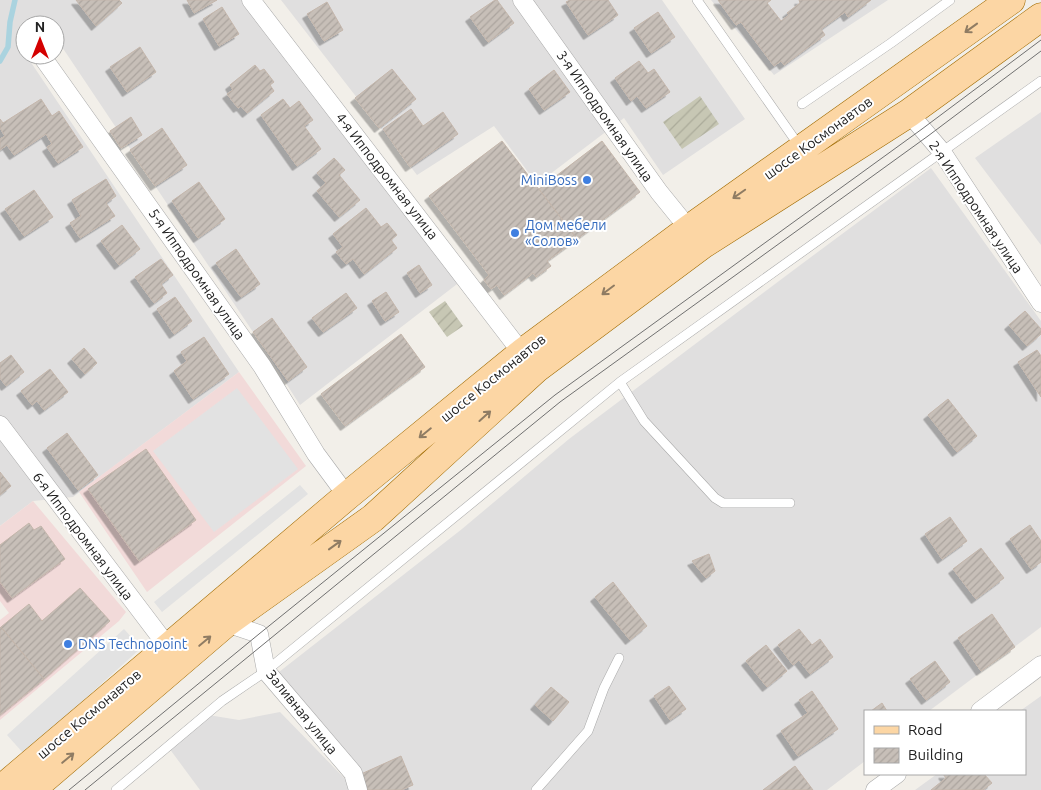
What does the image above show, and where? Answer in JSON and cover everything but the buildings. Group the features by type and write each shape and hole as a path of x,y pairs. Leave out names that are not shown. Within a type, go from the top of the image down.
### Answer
{"main road":[{"name":"шоссе Космонавтов","path":"10,782 347,496 522,353 689,229 1011,0"},
{"name":"шоссе Космонавтов","path":"10,782 226,623 373,518 537,368 702,245 909,113 1041,17"}],"street":[{"name":"4-я Ипподромная улица","path":"251,0 522,353"},
{"name":"3-я Ипподромная улица","path":"522,0 659,192 689,229"},
{"name":"5-я Ипподромная улица","path":"48,65 262,366 316,454 347,496"},
{"name":"2-я Ипподромная улица","path":"909,113 942,152 1041,302"},
{"name":"6-я Ипподромная улица","path":"0,425 168,647"},
{"name":"Заливная улица","path":"226,623 259,634 266,671 353,773 358,790"},
{"path":"981,710 1041,665"},
{"path":"875,790 896,775"}],"lane":[{"path":"696,0 802,149"},
{"path":"802,104 950,0"},
{"path":"116,790 222,701 266,671 620,382 1041,81"},
{"path":"620,382 644,421 715,498 723,503 790,503"},
{"path":"536,790 588,731 604,688 618,658"}],"shaded area":[{"path":"0,0 247,0 461,281 300,405 65,51 65,15 15,15 15,65 33,65 239,372 73,497 33,501 0,526"},
{"path":"281,0 662,0 745,119 663,175 624,118 537,184 494,126 417,175"},
{"path":"711,0 888,0 774,75"},
{"path":"700,96 719,124 682,149 663,122"},
{"path":"1041,112 1041,245 975,158"},
{"path":"931,168 1041,321 1041,627 930,710 864,710 864,762 827,790 364,790 361,774 279,672 462,529 569,439"},
{"path":"445,301 463,326 447,337 429,312"},
{"path":"239,372 306,466 147,592 79,492"},
{"path":"237,388 298,469 214,532 153,451"},
{"path":"300,485 308,494 162,612 154,602"},
{"path":"33,501 126,612 119,621 0,720 0,620 9,613 0,601 0,526"},
{"path":"124,629 141,648 24,754 7,735"},
{"path":"1041,696 1041,790 915,790 936,775 1026,775 1026,710 1021,710"},
{"path":"280,712 352,786 350,790 200,790 169,748 208,715 239,720"}],"waterway":[{"path":"0,61 8,47 10,22 15,0"}],"tram line":[{"path":"69,790 555,395 922,129 1041,40"},
{"path":"85,790 560,402 928,136 1041,51"}],"place":[{"name":"MiniBoss","path":"587,180"},
{"name":"Дом мебели «Солов»","path":"515,233"},
{"name":"DNS Technopoint","path":"68,644"}]}
